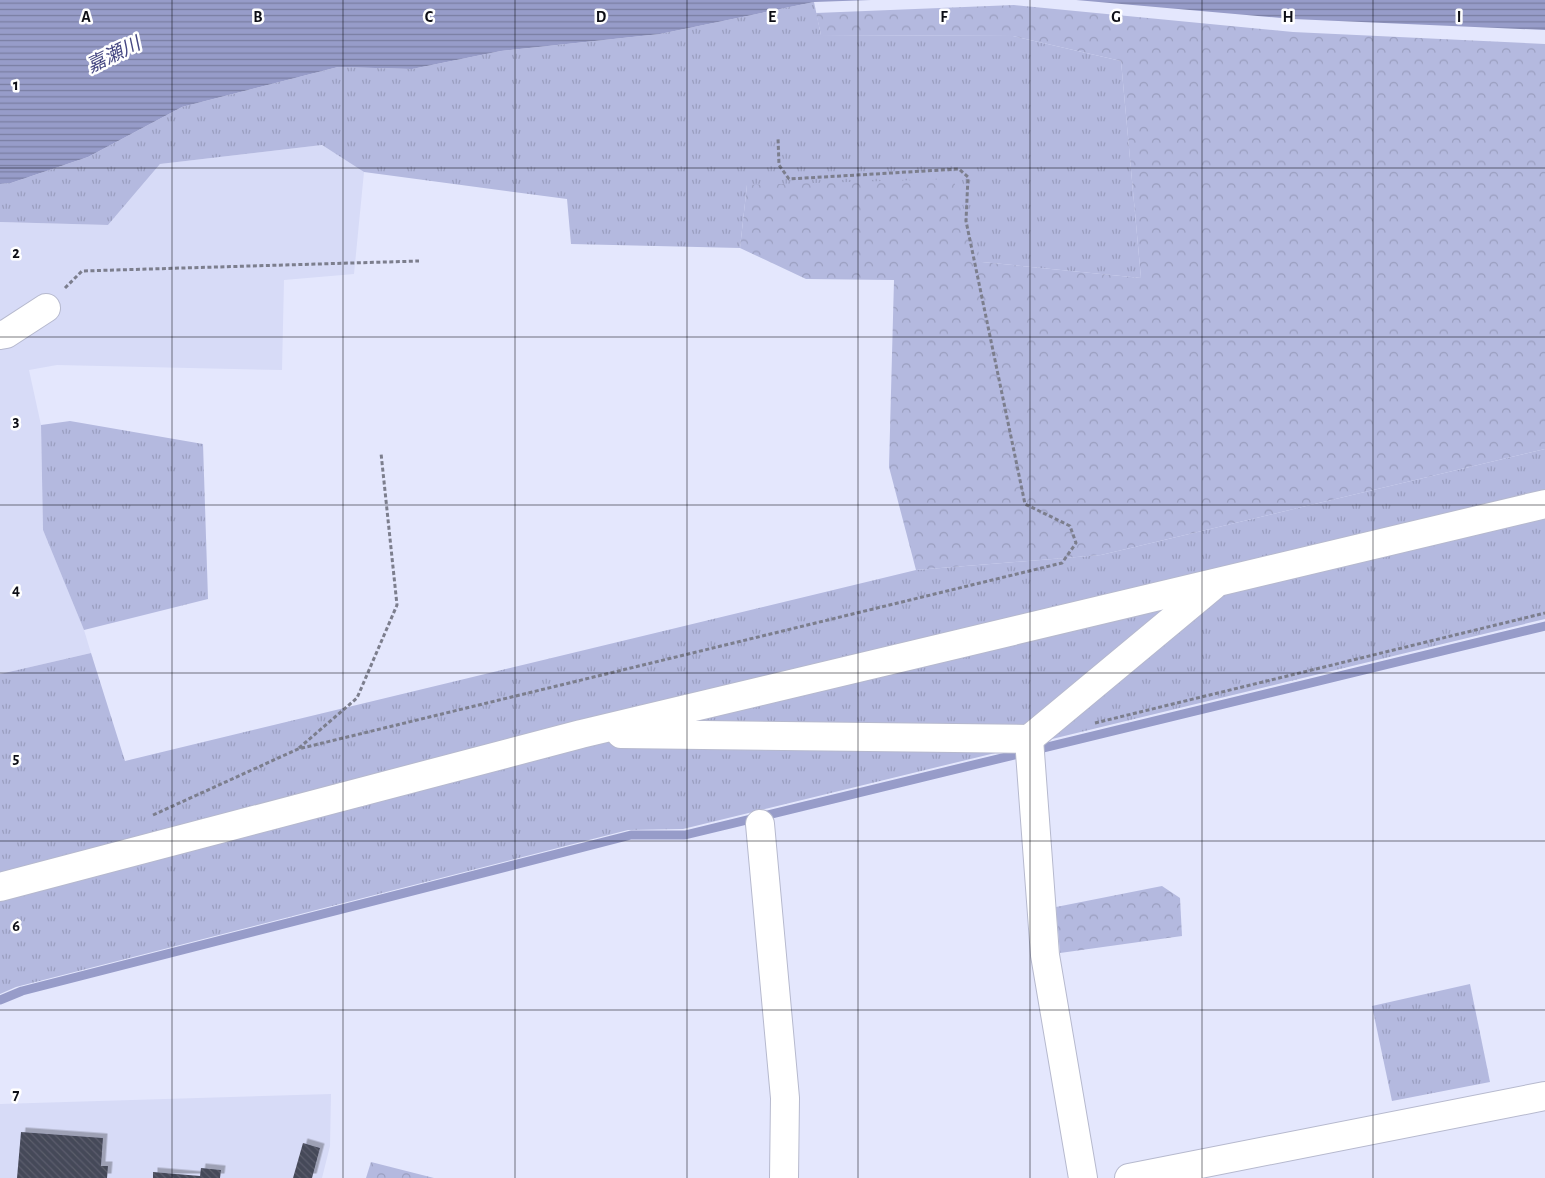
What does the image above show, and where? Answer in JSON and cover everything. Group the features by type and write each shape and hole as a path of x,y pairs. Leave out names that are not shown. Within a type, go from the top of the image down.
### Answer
{"street":[{"path":"0,335 6,334 46,308"},
{"path":"0,887 581,734 1545,504"},
{"path":"581,734 1029,750 1218,582"},
{"path":"1029,750 1045,955 1083,1178"},
{"path":"760,824 785,1098 784,1178"},
{"path":"1129,1178 1545,1096"}],"path":[{"path":"144,819 298,749 1062,563 1076,543 1070,526 1025,504 966,221 968,177 959,169 789,178 779,165 778,138"},
{"path":"46,308 82,271 419,261"},
{"path":"298,749 357,698 398,605 381,453"},
{"path":"1086,725 1545,613"}],"shaded area":[{"path":"322,145 364,172 354,274 284,280 282,370 57,365 29,370 41,425 43,530 84,630 91,653 0,674 0,222 108,225 160,164"},
{"path":"331,1094 330,1146 322,1178 0,1178 0,1104"}],"green space":[{"path":"814,2 821,35 1013,36 1121,61 1141,278 982,262 747,185 740,248 571,244 567,199 364,172 322,145 160,164 108,225 0,222 0,184 11,183 88,157 182,107 338,67 412,69 501,51 660,34"},
{"path":"1014,5 1293,32 1545,44 1545,449 1101,555 916,570 889,467 894,280 806,279 740,248 747,185 953,179 982,262 1141,278 1121,61 1013,36 821,35 816,13"},
{"path":"70,421 203,444 208,599 84,630 43,530 41,425"},
{"path":"1545,449 1545,619 683,829 628,830 16,987 0,994 0,674 91,653 125,761 916,570 1101,555"},
{"path":"1162,886 1180,898 1182,936 1060,953 1056,907"},
{"path":"1470,984 1490,1082 1392,1101 1372,1006"},
{"path":"371,1162 434,1178 366,1178"}],"water":[{"name":"嘉瀬川","path":"0,0 871,0 814,2 660,34 501,51 412,69 338,67 182,107 88,157 11,183 0,184"},
{"path":"1076,0 1545,0 1545,30 1293,19"}],"building":[{"path":"21,1132 103,1138 101,1166 108,1166 107,1178 17,1178"},
{"path":"303,1143 320,1148 312,1178 293,1178"},
{"path":"201,1168 221,1170 220,1178 153,1178 153,1172 200,1176"}],"waterway":[{"path":"0,1000 22,991 631,835 685,835 1545,626"}]}
